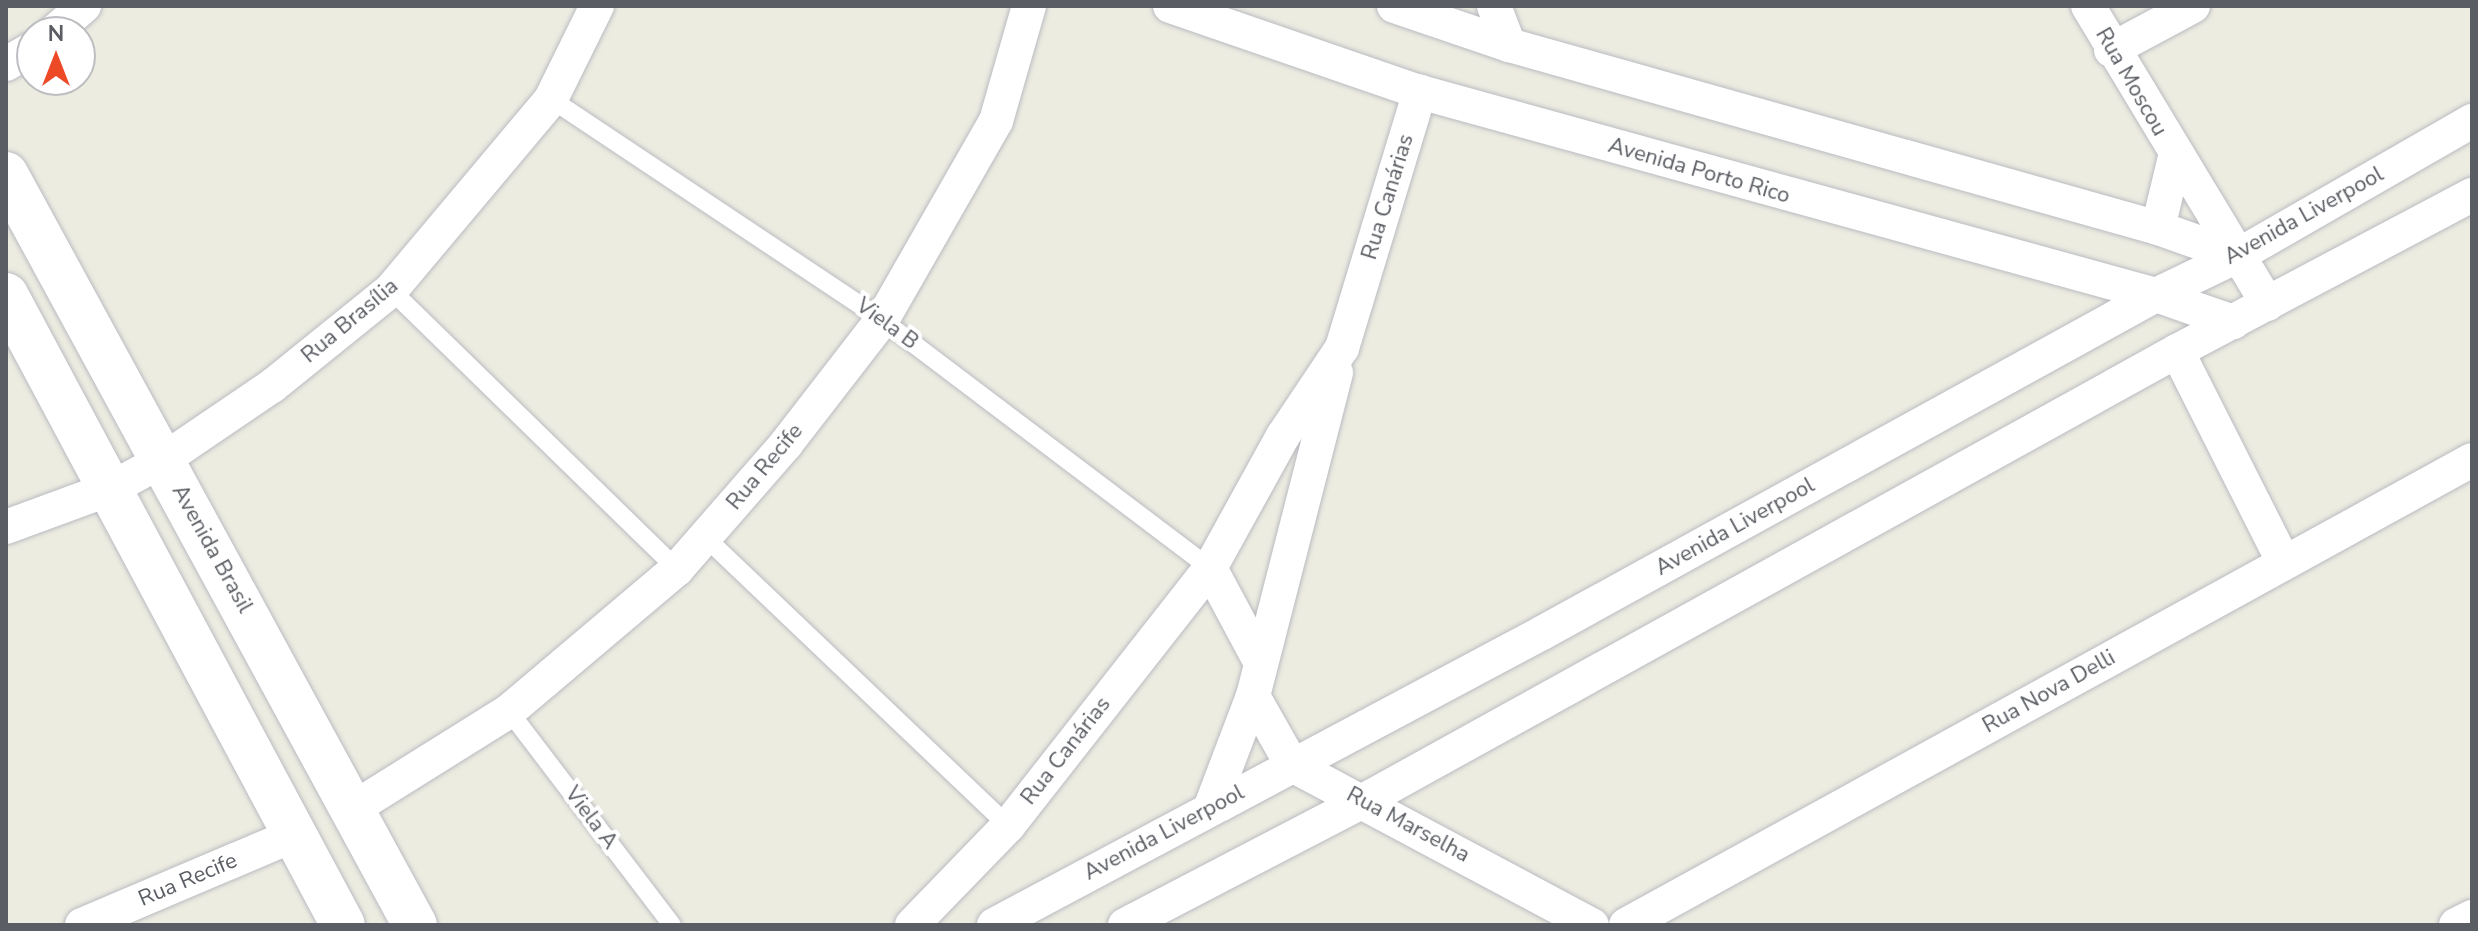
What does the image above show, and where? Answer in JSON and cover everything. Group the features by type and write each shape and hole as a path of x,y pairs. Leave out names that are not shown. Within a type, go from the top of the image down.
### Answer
{"main road":[{"name":"Avenida Brasil","path":"6,174 415,925"},
{"path":"6,295 112,488 343,925"}],"street":[{"name":"Rua Brasília","path":"6,527 112,488 163,460 272,386 391,290 551,99 597,6"},
{"name":"Rua Recife","path":"354,808 509,711 677,569 786,444 882,320 996,121 1029,6"},
{"name":"Avenida Porto Rico","path":"1170,6 1420,92 2156,295 2233,322"},
{"path":"1394,6 1509,45 2158,228 2237,256"},
{"path":"1494,6 1509,45"},
{"name":"Rua Moscou","path":"2088,6 2175,157 2268,304"},
{"path":"2111,50 2193,6"},
{"name":"Rua Canárias","path":"1210,809 1253,696 1342,348 1420,92"},
{"name":"Avenida Liverpool","path":"994,925 2156,295 2237,256 2472,121"},
{"name":"Rua Moscou","path":"2158,228 2175,157"},
{"path":"1125,925 1365,800 2177,351 2472,195"},
{"name":"Rua Canárias","path":"912,925 1008,826 1210,568 1283,436 1342,348"},
{"path":"2177,351 2284,563"},
{"name":"Rua Nova Delli","path":"1626,925 2472,460"},
{"path":"1210,568 1261,663"},
{"path":"1253,696 1292,765"},
{"name":"Rua Marselha","path":"1292,765 1365,800 1592,925"},
{"name":"Rua Recife","path":"82,925 294,835"},
{"path":"2456,925 2472,917"}],"lane":[{"name":"Viela B","path":"551,99 882,320 1210,568"},
{"path":"391,290 677,569"},
{"path":"705,537 1008,826"},
{"name":"Viela A","path":"509,711 672,925"}]}
